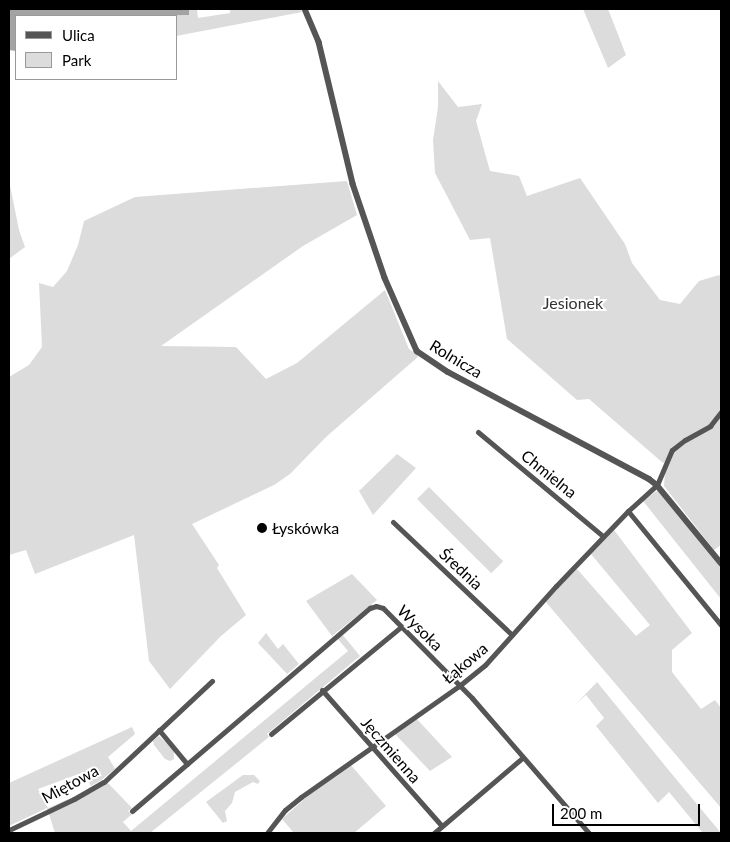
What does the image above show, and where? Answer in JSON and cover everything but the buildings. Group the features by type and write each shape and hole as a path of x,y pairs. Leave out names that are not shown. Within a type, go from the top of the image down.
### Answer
{"street":[{"name":"Rolnicza","path":"305,9 319,42 353,184 385,278 417,352 448,372 657,485 721,563"},
{"path":"657,485 672,450 685,440 710,426 721,412"},
{"name":"Chmielna","path":"478,432 604,536"},
{"name":"Łąkowa","path":"266,833 286,810 301,797 459,686 485,665 604,536 657,485"},
{"path":"628,511 721,625"},
{"name":"Średnia","path":"392,522 512,635"},
{"name":"Wysoka","path":"132,811 370,608 376,606 383,608 472,698 522,758 589,833"},
{"path":"271,734 322,690 401,627"},
{"name":"Miętowa","path":"9,830 74,799 104,782 212,680"},
{"name":"Jęczmienna","path":"322,690 442,826"},
{"path":"159,730 187,764"},
{"path":"434,833 522,758"}],"green space":[{"path":"189,9 197,9 198,18 230,13 230,9 300,9 302,12 178,36 178,15 127,15 135,14 189,15"},
{"path":"583,9 608,9 626,55 608,68"},
{"name":"Jesionek","path":"438,81 458,107 482,104 476,121 490,171 519,176 527,196 580,178 625,244 632,263 660,300 680,304 699,281 719,275 721,278 721,545 714,550 664,486 665,472 670,459 663,463 589,399 577,400 507,339 490,238 470,240 435,173 433,140 438,107"},
{"path":"9,180 19,230 25,247 9,259"},
{"path":"347,181 357,215 303,246 161,346 236,347 266,379 297,363 385,290 409,349 419,356 326,437 290,474 274,485 192,524 219,565 217,568 246,615 221,636 170,689 149,661 134,535 35,574 26,550 9,555 9,377 29,365 42,347 39,283 53,287 67,271 78,245 84,221 135,197"},
{"path":"397,454 416,468 373,515 359,491"},
{"path":"429,487 503,561 491,573 417,499"},
{"path":"658,490 721,567 721,599 643,501"},
{"path":"614,530 692,633 672,650 672,672 701,709 715,700 721,708 721,808 545,601 577,569 636,636 650,625 591,554"},
{"path":"352,574 377,600 332,636 306,601"},
{"path":"266,633 278,649 283,644 299,664 287,674 258,643"},
{"path":"342,634 360,656 267,734 269,737 150,833 55,833 47,808 9,826 9,783 132,727 135,734 108,757 115,769 100,781 91,786 84,772 38,789 48,808 107,782 132,808 128,811 132,814 123,822 131,831 348,651 337,638"},
{"path":"597,682 721,833 703,833 669,792 658,803 596,726 604,718 586,695 576,704"},
{"path":"416,718 452,757 430,771 395,734"},
{"path":"159,736 174,750 174,759 170,761 165,759 154,745 153,741"},
{"path":"350,764 386,806 354,833 294,833 282,819 319,786"},
{"path":"243,775 254,775 260,781 258,784 253,782 235,792 232,803 225,811 227,821 223,823 206,802"}],"shaded area":[{"path":"9,9 189,9 189,15 15,15 15,51 9,50"}],"place":[{"name":"Łyskówka","path":"262,528"}]}
